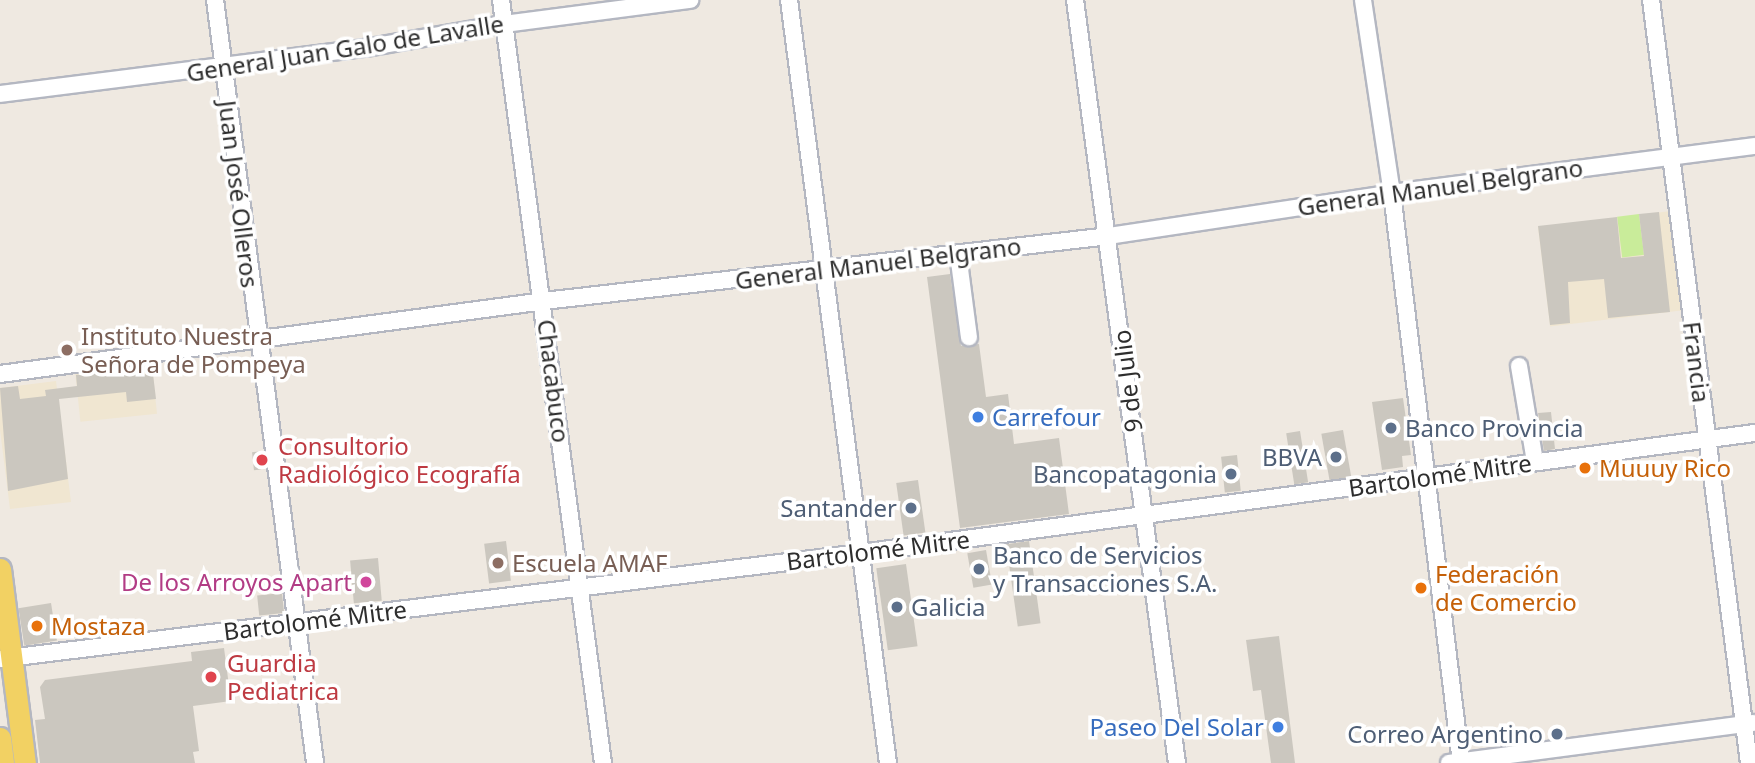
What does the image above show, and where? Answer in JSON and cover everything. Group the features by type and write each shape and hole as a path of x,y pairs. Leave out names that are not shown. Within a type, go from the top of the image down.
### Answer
{"main road":[{"path":"0,569 6,659 25,763"},
{"path":"0,738 3,763"}],"street":[{"name":"Juan José Olleros","path":"215,0 294,623 315,763"},
{"name":"Chacabuco","path":"501,0 544,301 603,763"},
{"name":"General Juan Galo de Lavalle","path":"0,94 223,67 504,24 690,0"},
{"path":"789,0 888,763"},
{"name":"9 de Julio","path":"1075,0 1109,236 1143,517 1177,763"},
{"path":"1363,0 1392,192 1457,762 1750,723"},
{"name":"Francia","path":"1651,0 1707,440 1750,723 1749,763"},
{"name":"General Manuel Belgrano","path":"0,374 544,301 1109,236 1392,192 1755,146"},
{"path":"958,254 969,337"},
{"path":"1519,366 1535,462"},
{"name":"Bartolomé Mitre","path":"6,659 581,585 1143,517 1425,476 1755,433"}],"shaded area":[{"path":"1671,211 1683,310 1550,327 1538,227"},
{"path":"152,366 157,414 80,422 75,374"},
{"path":"56,381 71,502 10,509 0,430 0,388"}],"green space":[{"path":"1639,214 1644,255 1622,257 1617,217"}],"building":[{"path":"1659,212 1670,312 1608,318 1604,279 1568,282 1570,323 1550,325 1538,226 1617,217 1621,258 1644,256 1639,214"},
{"name":"Carrefour","path":"950,274 961,346 979,344 986,397 1008,394 1014,444 1059,438 1069,514 960,528 927,277"},
{"path":"136,369 136,375 153,374 156,399 127,402 126,392 59,399 68,479 8,491 0,388 18,386 20,399 46,396 45,390 77,386 76,375"},
{"name":"Banco Provincia","path":"1403,398 1411,455 1402,456 1403,467 1382,470 1372,402"},
{"path":"1551,412 1555,449 1544,451 1538,413"},
{"name":"BBVA","path":"1343,430 1351,477 1330,481 1321,434"},
{"path":"1300,431 1308,482 1294,485 1286,433"},
{"name":"Consultorio Radiológico Ecografía","path":"264,451 266,469 254,470 252,452"},
{"name":"Bancopatagonia","path":"1237,455 1241,491 1225,492 1221,457"},
{"name":"Santander","path":"918,480 925,532 904,536 896,483"},
{"name":"Escuela AMAF","path":"506,541 511,581 489,583 484,544"},
{"path":"1029,541 1041,623 1018,626 1006,544"},
{"name":"Banco de Servicios y Transacciones S.A.","path":"986,550 992,584 973,588 967,553"},
{"name":"De los Arroyos Apart","path":"378,558 382,601 354,603 350,560"},
{"name":"Galicia","path":"906,564 918,646 888,650 876,568"},
{"path":"282,593 284,613 259,616 257,596"},
{"name":"Mostaza","path":"51,603 57,641 24,646 18,608"},
{"name":"Paseo Del Solar","path":"1279,636 1295,763 1271,763 1261,690 1253,691 1246,640"},
{"path":"224,648 231,701 193,706 199,751 193,752 195,763 40,763 35,720 45,719 40,687 45,680 192,661 191,652"}],"place":[{"name":"Instituto Nuestra Señora de Pompeya","path":"67,350"},
{"name":"Carrefour","path":"978,417"},
{"name":"Banco Provincia","path":"1391,428"},
{"name":"BBVA","path":"1336,457"},
{"name":"Consultorio Radiológico Ecografía","path":"262,460"},
{"name":"Muuuy Rico","path":"1585,468"},
{"name":"Bancopatagonia","path":"1231,474"},
{"name":"Santander","path":"911,508"},
{"name":"Escuela AMAF","path":"498,563"},
{"name":"Banco de Servicios y Transacciones S.A.","path":"979,569"},
{"name":"De los Arroyos Apart","path":"366,582"},
{"name":"Federación de Comercio","path":"1421,588"},
{"name":"Galicia","path":"897,607"},
{"name":"Mostaza","path":"37,626"},
{"name":"Guardia Pediatrica","path":"211,677"},
{"name":"Paseo Del Solar","path":"1278,727"},
{"name":"Correo Argentino","path":"1557,734"}]}
